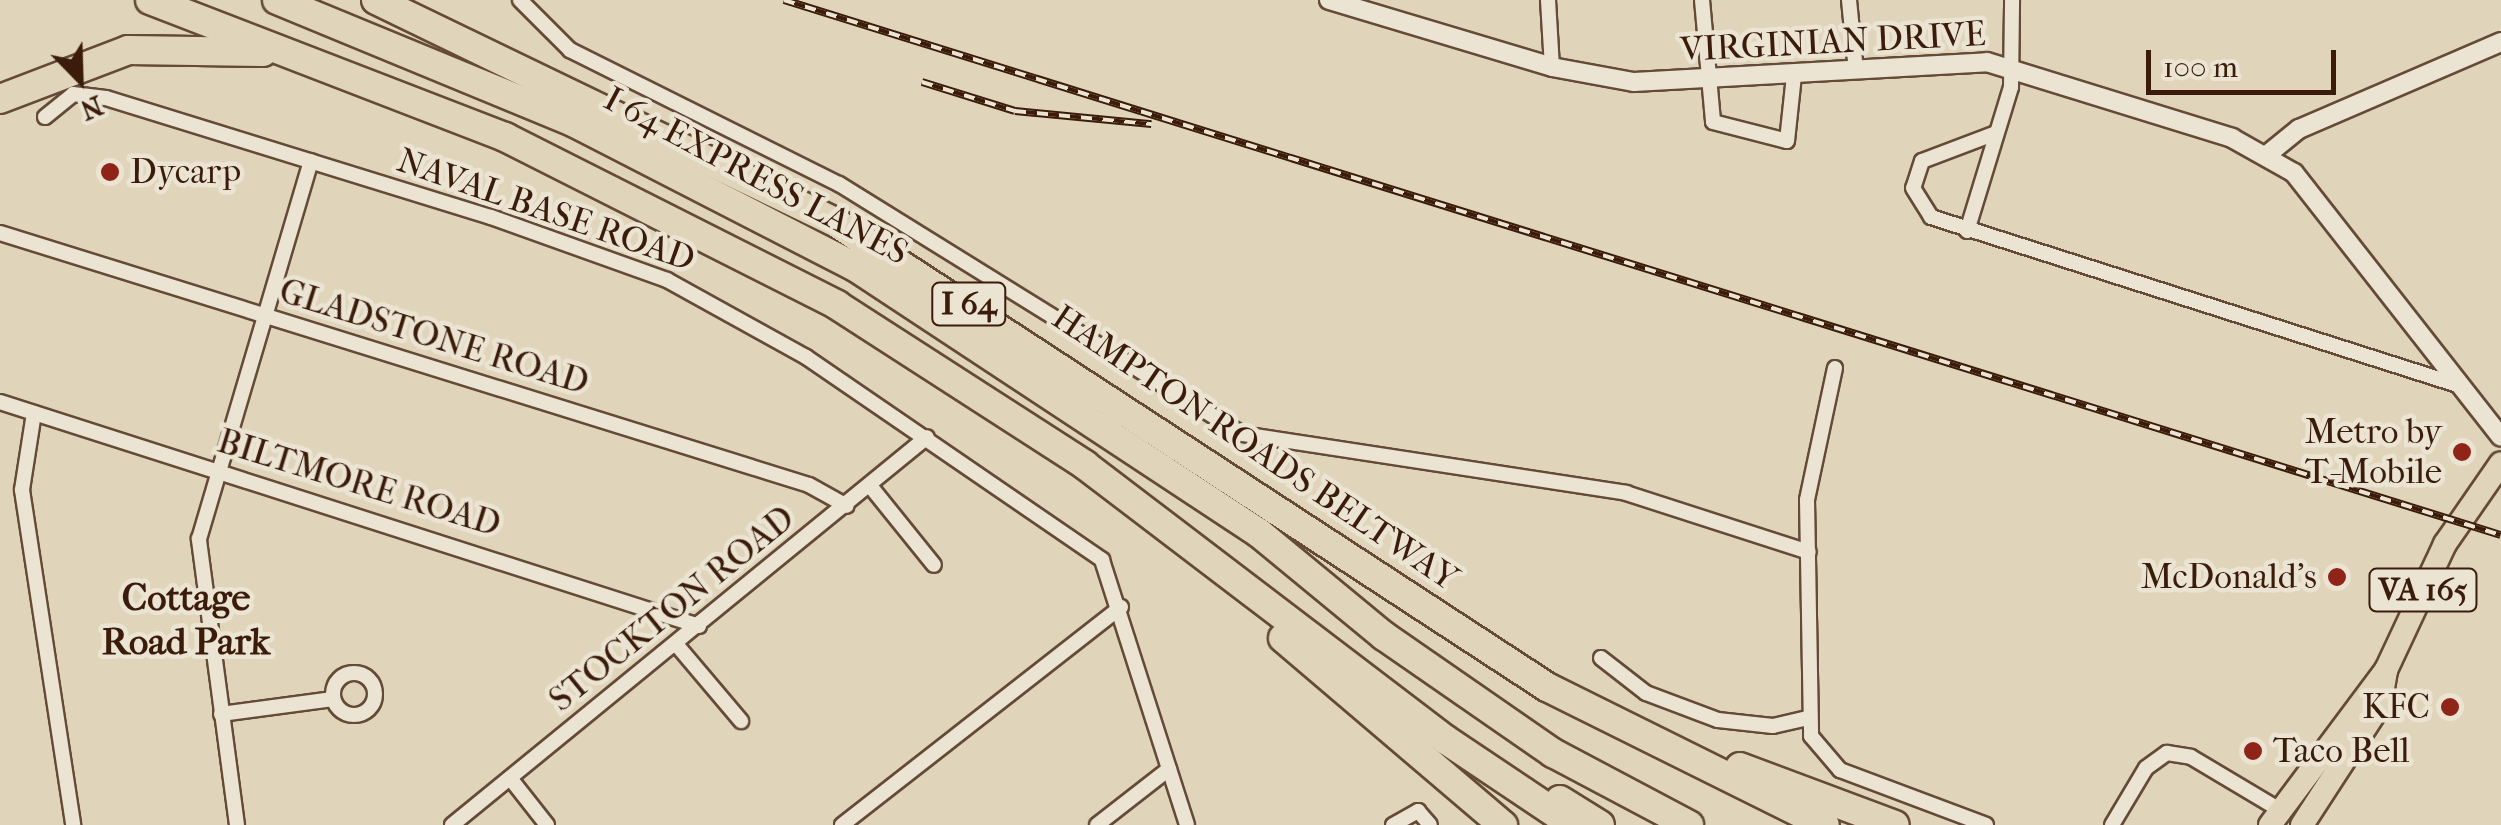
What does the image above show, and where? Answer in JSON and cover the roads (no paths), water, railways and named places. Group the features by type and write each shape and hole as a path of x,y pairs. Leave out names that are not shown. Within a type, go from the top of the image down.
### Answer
{"highway":[{"name":"I 64","path":"150,0 412,98 708,235 927,360 1100,476 1372,684 1572,825"},
{"name":"I 64 EXPRESS LANES","path":"277,0 452,67 744,207 946,323 1220,508"},
{"name":"HAMPTON ROADS BELTWAY","path":"376,0 775,188 901,262 1609,723 1825,825"},
{"path":"402,0 502,57"},
{"path":"0,99 89,60 186,45 256,50 412,98"},
{"path":"927,360 1208,572 1503,825"},
{"path":"1220,508 1478,714 1660,825"},
{"path":"1220,508 1504,720 1689,825"},
{"path":"1410,597 1715,756 1895,825"},
{"path":"1372,684 1600,825"}],"main road":[{"name":"VA 165","path":"2275,818 2386,670 2457,521 2501,462"},
{"name":"VA 165","path":"2302,825 2380,705 2386,670"}],"street":[{"name":"VIRGINIAN DRIVE","path":"1330,0 1552,67 1634,82 1976,61 2268,154 2315,198 2501,438"},
{"path":"1548,0 1552,67"},
{"path":"1702,0 1706,80 1714,122 1782,143 1795,127 1794,75"},
{"path":"1849,0 1856,71"},
{"path":"1967,232 2014,70 2012,0"},
{"path":"523,4 570,50 839,184 1242,434 1626,492 1809,552"},
{"path":"2268,154 2299,128 2501,42"},
{"name":"NAVAL BASE ROAD","path":"45,118 83,93 310,161 667,280 927,437 1094,551 1121,607"},
{"path":"1996,133 1930,156 1914,177 1922,208 1967,232 2462,386"},
{"path":"238,825 199,564 216,470 310,161"},
{"name":"GLADSTONE ROAD","path":"0,233 809,485 847,506"},
{"path":"1835,368 1810,472 1807,718 1818,748 1840,770 1986,825"},
{"name":"BILTMORE ROAD","path":"0,402 699,626"},
{"path":"34,414 22,490 73,825"},
{"name":"STOCKTON ROAD","path":"452,825 871,487 927,437"},
{"path":"871,487 934,565"},
{"path":"842,825 1121,607 1186,825"},
{"path":"676,644 741,720"},
{"path":"1601,658 1646,692 1718,720 1774,726 1807,718"},
{"path":"221,714 332,699"},
{"path":"2112,825 2146,768 2167,754 2190,756 2275,818"},
{"path":"1097,825 1169,768"},
{"path":"510,778 546,825"},
{"path":"1393,825 1418,810 1430,825"}],"railway":[{"path":"784,0 2501,535"},
{"path":"922,82 1015,111 1151,124"}],"place":[{"name":"Dycarp","path":"110,172"},
{"name":"Metro by T-Mobile","path":"2462,452"},
{"name":"McDonald's","path":"2337,577"},
{"name":"KFC","path":"2450,707"},
{"name":"Taco Bell","path":"2253,751"}],"district":[{"name":"Cottage Road Park","path":"186,620"}]}
